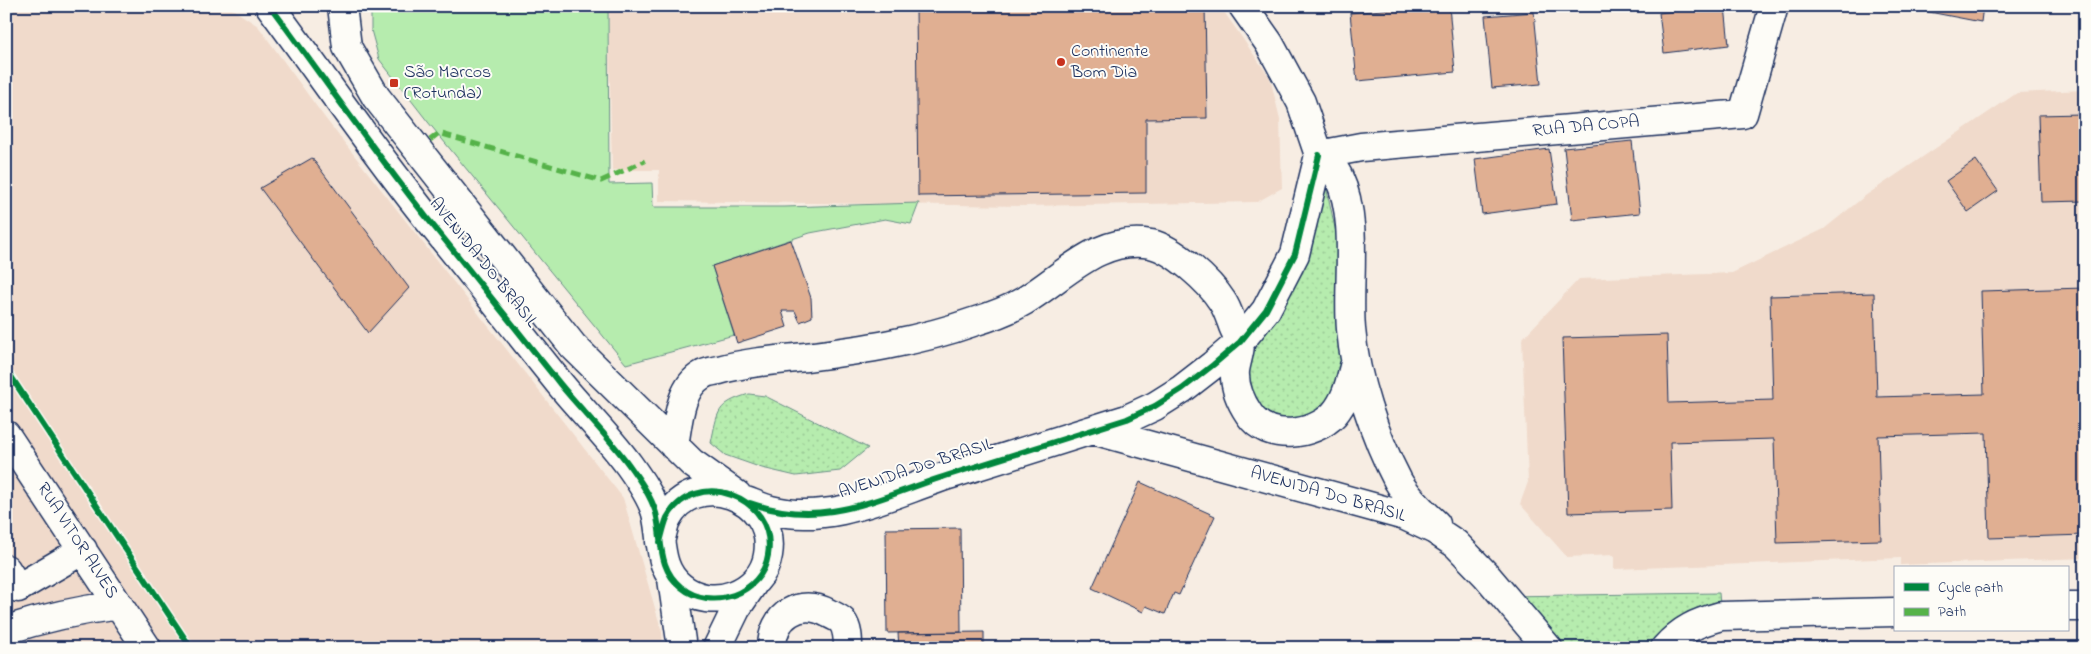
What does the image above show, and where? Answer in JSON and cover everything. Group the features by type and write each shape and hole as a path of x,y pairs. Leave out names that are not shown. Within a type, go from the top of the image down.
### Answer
{"street":[{"name":"AVENIDA DO BRASIL","path":"270,6 424,214 561,385 628,463 648,494 656,513 660,542"},
{"name":"AVENIDA DO BRASIL","path":"342,6 347,47 376,96 573,346 692,463 743,499 772,510 797,514 822,513 850,508 880,500 927,482 1093,430 1133,439 1405,516 1435,530 1456,544 1486,575 1548,648"},
{"path":"1243,6 1270,43 1301,102 1320,154 1339,176 1347,205 1352,264 1351,328 1355,363 1380,439 1399,483 1422,510 1456,544"},
{"name":"RUA DA COPA","path":"1320,154 1361,147 1743,114 1774,6"},
{"path":"1093,430 1127,419 1154,406 1182,389 1240,342 1266,310 1295,254 1320,154"},
{"path":"674,446 682,403 690,386 702,375 737,365 834,353 906,341 973,323 1023,301 1086,257 1104,248 1131,243 1152,244 1173,252 1222,301 1240,342 1235,373 1239,397 1250,417 1262,426 1278,433 1296,433 1319,426 1333,415 1344,399 1355,363"},
{"name":"RUA VITOR ALVES","path":"6,435 147,648"},
{"path":"719,491 743,499 758,512 769,538 768,557 760,575 743,591 725,598 705,598 682,589 664,565 660,542 668,517 682,501 698,494 719,491"},
{"path":"6,570 18,588 83,550"},
{"path":"672,578 682,648"},
{"path":"717,648 736,609 754,581"},
{"path":"6,630 74,612 119,605"},
{"path":"772,648 772,639 777,625 788,614 803,606 816,607 842,621 848,636 848,648"},
{"path":"2068,607 2085,607"},
{"path":"1665,648 1677,634 1699,623 1721,616 1894,612"}],"shaded area":[{"path":"21,6 228,6 258,26 325,118 623,498 662,632 663,648 6,648 6,11"},
{"path":"608,6 1220,6 1270,78 1280,119 1282,188 1257,202 1024,206 659,201 659,170 612,170"},
{"path":"2085,90 2085,558 1901,565 1901,558 1614,569 1614,555 1567,557 1520,504 1528,482 1522,339 1579,279 1732,273 1824,229 1865,196 2017,93"}],"green space":[{"path":"371,6 608,6 609,184 652,183 653,207 784,207 919,203 911,224 885,219 810,233 712,266 734,335 626,364 428,122 379,59 371,30"},
{"path":"1324,177 1341,256 1345,352 1335,404 1323,417 1277,424 1254,406 1247,377 1254,348 1270,326"},
{"path":"749,394 765,396 868,448 840,471 796,476 762,468 725,455 711,443 717,416 724,405"},
{"path":"1719,593 1721,616 1665,648 1548,648 1503,596"}],"building":[{"name":"Continente Bom Dia","path":"916,6 1205,6 1207,118 1146,119 1146,193 918,196"},
{"path":"1424,6 1449,6 1455,72 1357,81 1350,13"},
{"path":"1725,6 1729,45 1664,53 1659,13"},
{"path":"1920,6 1983,6 1981,22 1919,10"},
{"path":"1534,12 1541,84 1492,88 1485,16"},
{"path":"2082,114 2085,201 2041,202 2038,115"},
{"path":"1632,141 1640,213 1572,220 1564,148"},
{"path":"1549,149 1557,204 1482,214 1475,159"},
{"path":"312,158 409,288 368,333 260,188"},
{"path":"1976,160 1998,191 1968,212 1946,181"},
{"path":"791,240 811,298 812,317 800,322 795,311 782,311 787,327 737,343 712,266"},
{"path":"2085,288 2085,535 1989,538 1986,433 1878,436 1881,540 1777,543 1774,439 1670,442 1672,510 1568,513 1562,338 1667,335 1669,403 1773,400 1770,296 1874,293 1877,397 1984,394 1981,291"},
{"path":"1140,482 1215,516 1179,595 1174,593 1165,614 1146,606 1143,612 1092,588"},
{"path":"960,528 961,632 887,633 886,529"},
{"path":"984,632 984,648 899,648 898,633"},
{"path":"23,643 25,648 6,648"}],"marked path":[{"path":"430,140 439,133 601,181 645,161"}],"cycle path":[{"path":"270,6 407,192 560,384 633,470 654,507 658,523 659,533 661,543 662,553 664,562 673,579 681,587 693,594 706,598 734,595 746,589 756,580 764,569 768,555 768,534 760,517 748,503 731,495 713,491 696,494 680,502 667,518 663,530 661,539 660,542"},
{"path":"750,503 778,510 804,513 853,507 1127,419 1155,406 1182,389 1240,342 1266,310 1295,254 1319,155"},
{"path":"6,369 191,648"}],"place":[{"name":"Continente Bom Dia","path":"1061,62"},
{"name":"São Marcos (Rotunda)","path":"394,83"}]}
